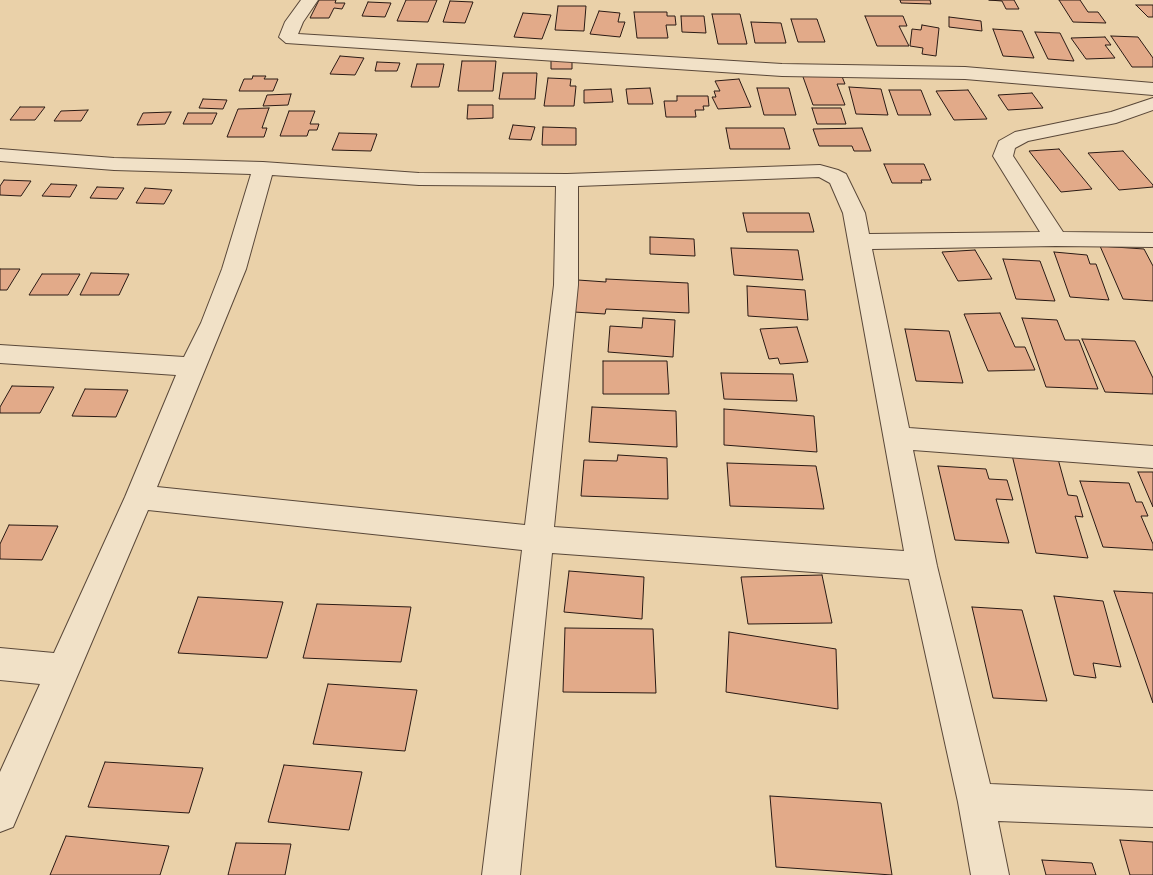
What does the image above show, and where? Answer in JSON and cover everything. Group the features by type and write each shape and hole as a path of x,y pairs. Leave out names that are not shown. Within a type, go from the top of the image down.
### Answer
{"street":[{"path":"310,0 294,22 288,37 292,40 782,70 966,73 1153,90"},
{"path":"1056,239 1003,156 1006,145 1022,136 1116,116 1153,104"},
{"path":"0,155 114,164 263,168 419,178 567,180 820,171 831,174 839,179 854,213 922,566 976,802 990,875"},
{"path":"0,814 139,497 192,368 213,324 234,269 263,168"},
{"path":"501,875 566,285 567,180"},
{"path":"859,242 1056,239 1153,240"},
{"path":"0,354 192,368"},
{"path":"898,438 1153,457"},
{"path":"139,497 538,539 922,566"},
{"path":"0,664 62,670"},
{"path":"976,802 1153,809"}],"building":[{"path":"319,0 336,0 335,3 345,3 342,9 334,8 329,18 310,18"},
{"path":"406,0 437,0 428,22 397,21"},
{"path":"900,0 930,0 931,4 901,3"},
{"path":"989,0 1014,0 1019,9 1006,9 1002,1"},
{"path":"1059,0 1080,0 1088,12 1098,12 1106,23 1073,22"},
{"path":"450,1 473,2 465,23 443,22"},
{"path":"368,2 391,3 385,17 362,16"},
{"path":"1136,5 1153,5 1153,17 1148,17"},
{"path":"558,6 586,6 584,31 555,30"},
{"path":"599,11 620,13 618,22 625,22 620,37 590,34"},
{"path":"634,12 667,12 667,16 675,16 676,25 666,25 668,38 637,38"},
{"path":"523,13 551,15 542,39 514,37"},
{"path":"712,14 740,14 747,44 718,44"},
{"path":"681,16 704,16 706,33 682,32"},
{"path":"865,16 903,16 907,26 899,26 909,46 877,46"},
{"path":"949,17 981,21 982,31 949,27"},
{"path":"791,19 817,19 825,42 798,42"},
{"path":"751,22 781,23 786,43 755,43"},
{"path":"922,25 939,28 936,56 922,54 923,48 910,46 912,29 921,30"},
{"path":"993,29 1022,31 1034,58 1003,56"},
{"path":"1035,32 1060,33 1074,61 1048,59"},
{"path":"1111,36 1138,37 1153,58 1153,67 1132,67"},
{"path":"1105,37 1111,45 1105,45 1115,58 1086,59 1071,38"},
{"path":"340,56 364,58 355,75 330,74"},
{"path":"551,60 572,60 572,69 551,69"},
{"path":"462,61 496,61 493,91 458,91"},
{"path":"377,62 400,63 397,71 375,71"},
{"path":"417,64 444,64 439,87 411,87"},
{"path":"503,73 537,73 535,99 499,99"},
{"path":"802,74 841,74 845,84 837,84 845,105 813,105"},
{"path":"253,76 266,76 264,79 278,79 273,91 239,91 244,79 252,79"},
{"path":"548,78 571,79 570,86 576,86 574,106 544,106"},
{"path":"739,79 751,107 718,109 712,97 716,97 714,91 720,91 715,81"},
{"path":"849,87 881,89 888,115 856,114"},
{"path":"650,88 653,104 628,104 626,89"},
{"path":"757,88 789,88 796,115 764,115"},
{"path":"611,89 613,102 584,103 584,90"},
{"path":"889,90 921,90 931,115 898,115"},
{"path":"968,90 987,119 954,120 936,91"},
{"path":"1032,93 1043,108 1008,110 998,95"},
{"path":"291,94 288,105 263,106 267,95"},
{"path":"677,96 708,96 709,106 703,106 704,110 695,110 696,117 666,117 664,101 677,101"},
{"path":"203,99 227,100 223,109 199,108"},
{"path":"468,105 493,105 493,118 467,119"},
{"path":"20,107 45,107 35,120 10,120"},
{"path":"269,108 262,128 267,128 264,137 227,137 238,109"},
{"path":"812,108 841,108 846,124 817,124"},
{"path":"88,110 81,121 54,121 61,111"},
{"path":"289,111 315,111 310,124 319,124 317,130 309,130 307,136 280,136"},
{"path":"171,112 165,124 137,125 143,113"},
{"path":"188,113 217,113 212,124 183,124"},
{"path":"513,125 535,127 531,140 509,139"},
{"path":"543,127 576,128 576,145 542,145"},
{"path":"726,128 784,128 790,149 730,149"},
{"path":"862,128 871,151 854,151 852,146 819,146 813,129"},
{"path":"339,133 377,134 371,151 332,150"},
{"path":"1059,149 1092,189 1061,192 1029,151"},
{"path":"1123,151 1153,187 1119,190 1088,153"},
{"path":"884,164 924,164 931,180 921,180 922,183 892,183"},
{"path":"4,180 31,181 21,196 0,195 0,186"},
{"path":"51,184 77,185 70,197 42,196"},
{"path":"97,187 124,188 117,199 90,198"},
{"path":"145,188 172,190 164,204 136,203"},
{"path":"743,213 809,213 814,232 747,232"},
{"path":"650,237 694,239 695,256 650,254"},
{"path":"1100,246 1144,249 1153,266 1153,301 1123,299"},
{"path":"731,248 798,250 803,280 734,275"},
{"path":"975,250 992,279 958,281 942,252"},
{"path":"1054,252 1087,255 1090,264 1096,264 1109,300 1070,297"},
{"path":"1003,259 1040,261 1055,301 1016,299"},
{"path":"0,269 20,269 7,290 0,290"},
{"path":"91,273 129,274 119,295 80,295"},
{"path":"42,274 80,274 68,295 29,295"},
{"path":"606,279 688,283 689,313 606,309 605,314 574,312 578,280 606,282"},
{"path":"747,286 805,290 808,320 748,316"},
{"path":"1000,313 1015,347 1025,347 1035,370 988,371 964,314"},
{"path":"643,318 675,320 673,357 608,352 610,326 642,328"},
{"path":"1022,318 1057,320 1065,340 1079,340 1098,389 1046,387"},
{"path":"797,327 808,362 780,364 778,358 769,359 760,329"},
{"path":"905,329 949,331 963,383 916,381"},
{"path":"1082,339 1135,341 1153,378 1153,394 1105,392"},
{"path":"603,361 667,361 669,394 603,394"},
{"path":"721,373 793,374 797,401 724,399"},
{"path":"12,386 54,387 40,413 0,413 0,407"},
{"path":"85,389 128,390 116,417 72,416"},
{"path":"592,407 676,411 677,447 589,442"},
{"path":"724,409 814,416 817,452 724,445"},
{"path":"618,455 667,458 668,499 581,496 584,460 617,461"},
{"path":"1012,455 1058,459 1068,495 1077,496 1083,517 1075,516 1088,558 1036,553"},
{"path":"727,463 816,466 824,509 730,506"},
{"path":"938,466 986,469 989,479 1007,480 1013,500 996,499 1009,543 955,540"},
{"path":"1138,472 1153,472 1153,507"},
{"path":"1080,481 1129,483 1136,502 1142,502 1148,516 1141,516 1153,544 1153,550 1103,547"},
{"path":"9,525 58,526 42,560 0,559 0,544"},
{"path":"569,571 644,577 642,619 564,612"},
{"path":"822,575 832,623 748,624 741,577"},
{"path":"1114,591 1153,593 1153,703"},
{"path":"1054,596 1103,601 1121,667 1093,663 1096,678 1074,675"},
{"path":"198,597 283,602 267,658 178,653"},
{"path":"317,604 411,607 401,662 303,658"},
{"path":"972,607 1022,610 1047,701 993,698"},
{"path":"565,628 653,629 656,693 563,692"},
{"path":"729,632 836,649 838,709 726,692"},
{"path":"328,684 417,690 405,751 313,744"},
{"path":"105,762 203,768 189,813 88,807"},
{"path":"284,765 362,772 349,830 268,822"},
{"path":"770,796 881,803 892,875 776,867"},
{"path":"66,836 169,846 160,875 50,875"},
{"path":"1120,840 1153,842 1153,875 1130,875"},
{"path":"236,843 291,844 285,875 228,875"},
{"path":"1042,860 1092,863 1096,875 1046,875"}]}
